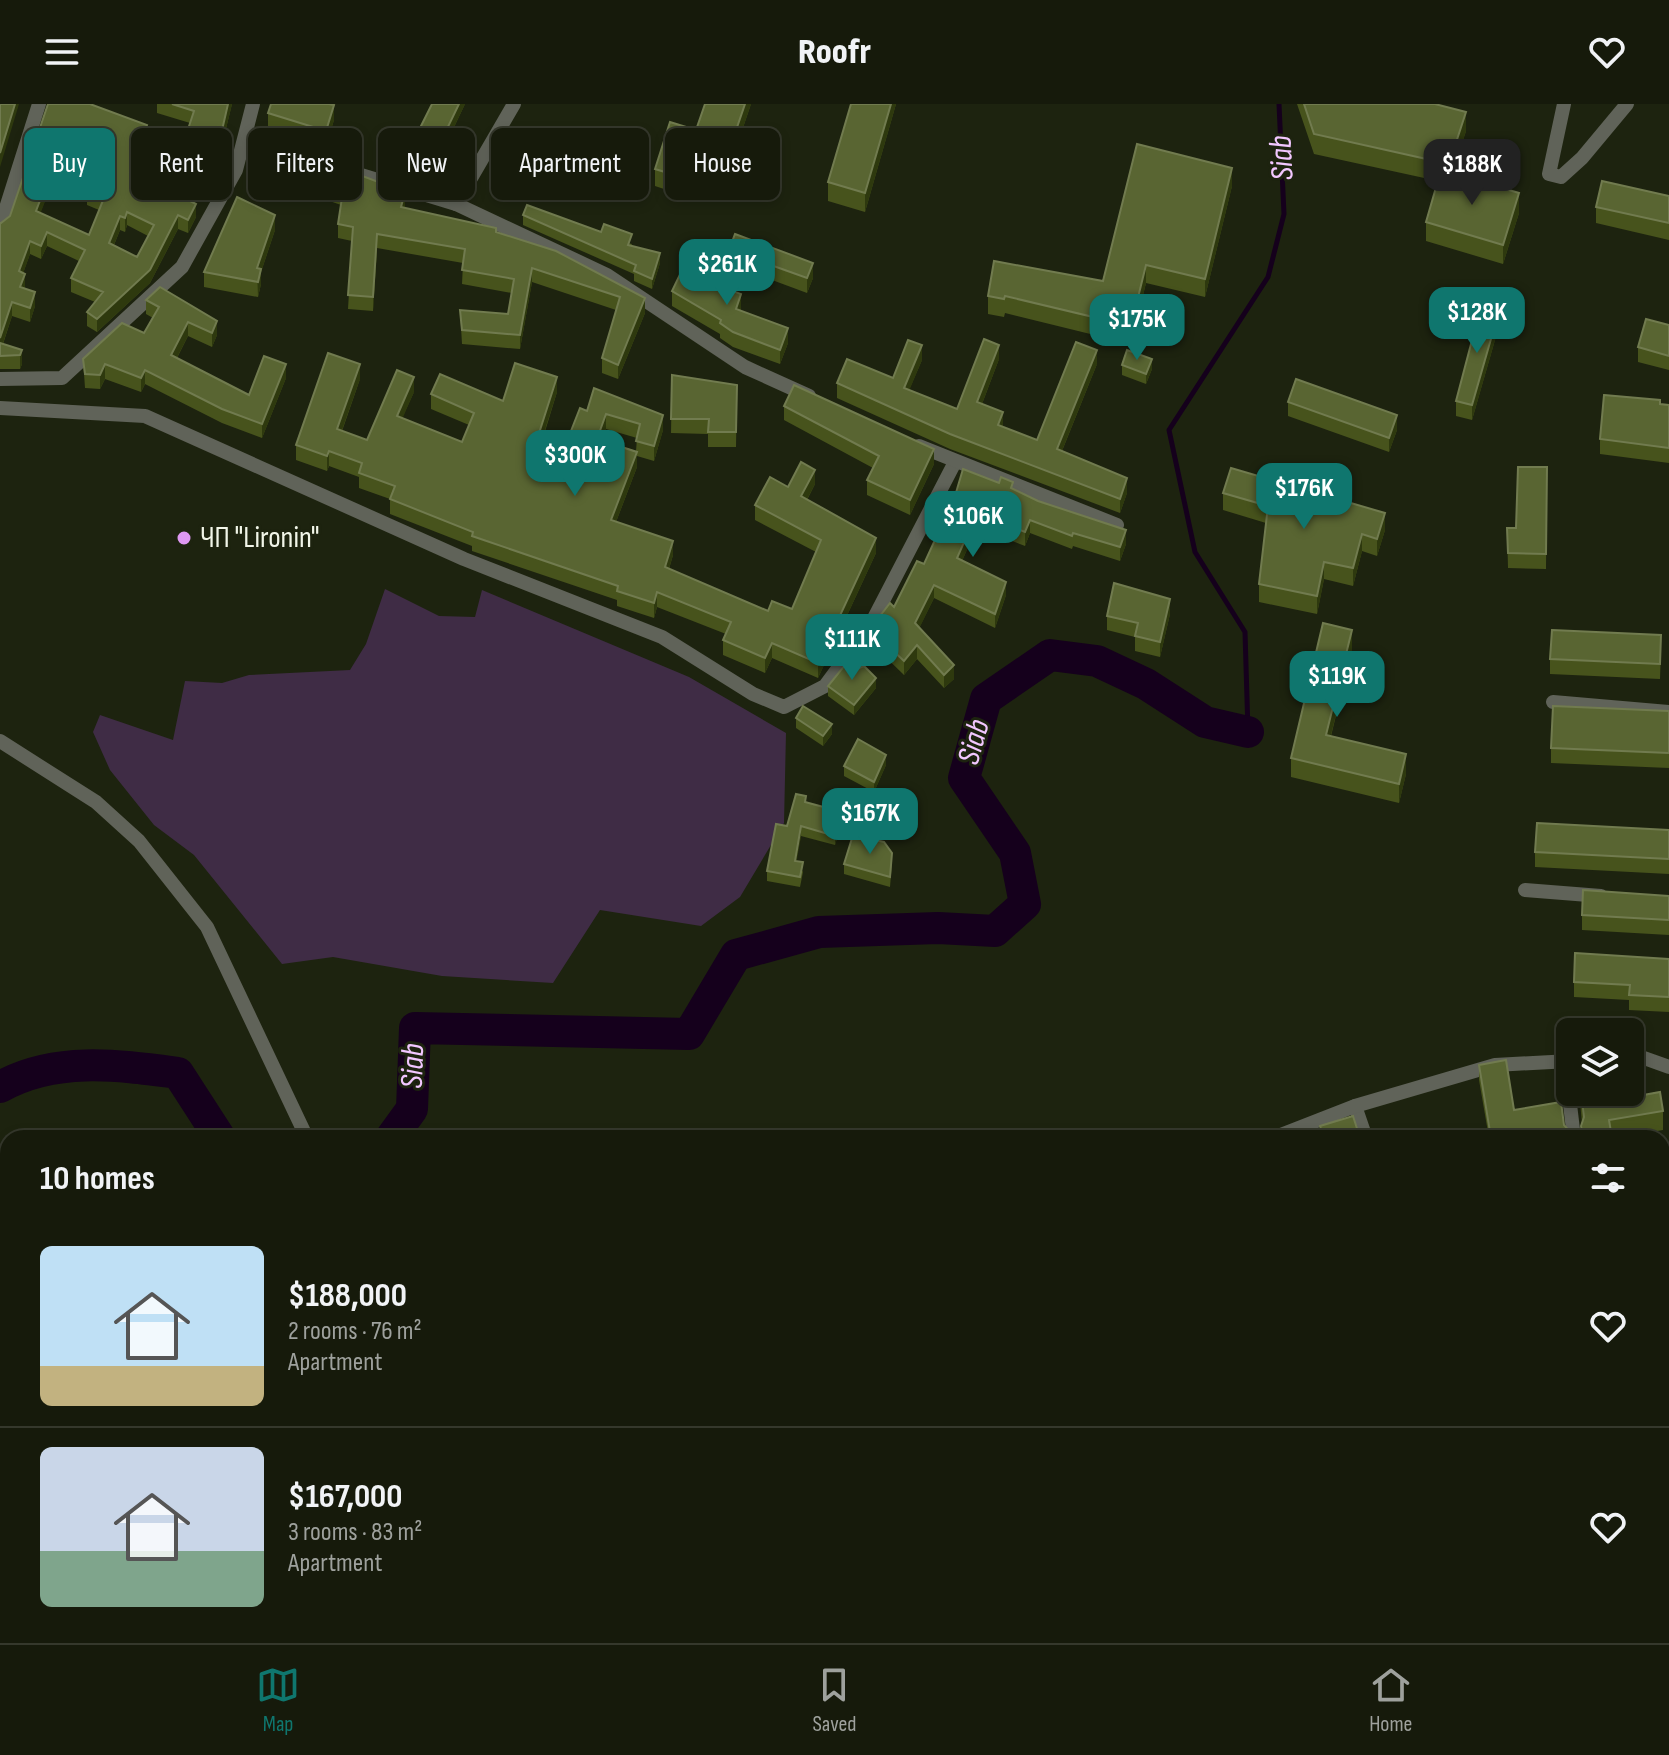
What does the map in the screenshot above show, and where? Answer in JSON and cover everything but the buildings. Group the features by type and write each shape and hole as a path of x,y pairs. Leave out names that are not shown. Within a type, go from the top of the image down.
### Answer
{"street":[{"path":"0,227 39,104"},
{"path":"0,379 62,378 182,267 236,170 253,104"},
{"path":"456,204 514,104"},
{"path":"1564,104 1549,174 1561,177 1582,158 1627,104"},
{"path":"246,140 456,204 607,275 745,367 819,401"},
{"path":"0,408 145,416 464,559 662,637 753,694 784,707 825,686 871,624 955,462"},
{"path":"901,437 955,462 1117,525"},
{"path":"1553,702 1669,712"},
{"path":"0,741 96,802 139,841 207,927 303,1130"},
{"path":"1525,890 1611,897"},
{"path":"1644,1058 1669,1067"},
{"path":"1294,1130 1355,1106 1495,1065 1556,1062"},
{"path":"1355,1106 1363,1130"},
{"path":"1571,1106 1573,1130"}],"shaded area":[{"path":"385,589 439,616 475,617 482,590 689,677 786,733 784,823 740,897 701,926 600,910 553,983 442,976 333,957 282,964 194,855 154,825 110,770 93,732 100,715 173,740 185,681 222,683 249,675 350,670 366,644"}],"waterway":[{"name":"Siab","path":"1248,732 1245,632 1195,552 1169,430 1268,277 1284,214 1279,104"},
{"name":"Siab","path":"397,1130 412,1109 415,1028 689,1034 736,955 819,932 938,928 995,931 1025,904 1015,853 964,778 986,699 1050,655 1097,661 1146,684 1205,722 1248,732"},
{"name":"Siab","path":"0,1087 43,1071 87,1065 178,1073 215,1130"}],"place":[{"name":"ЧП \"Lironin\"","path":"184,538"}]}
